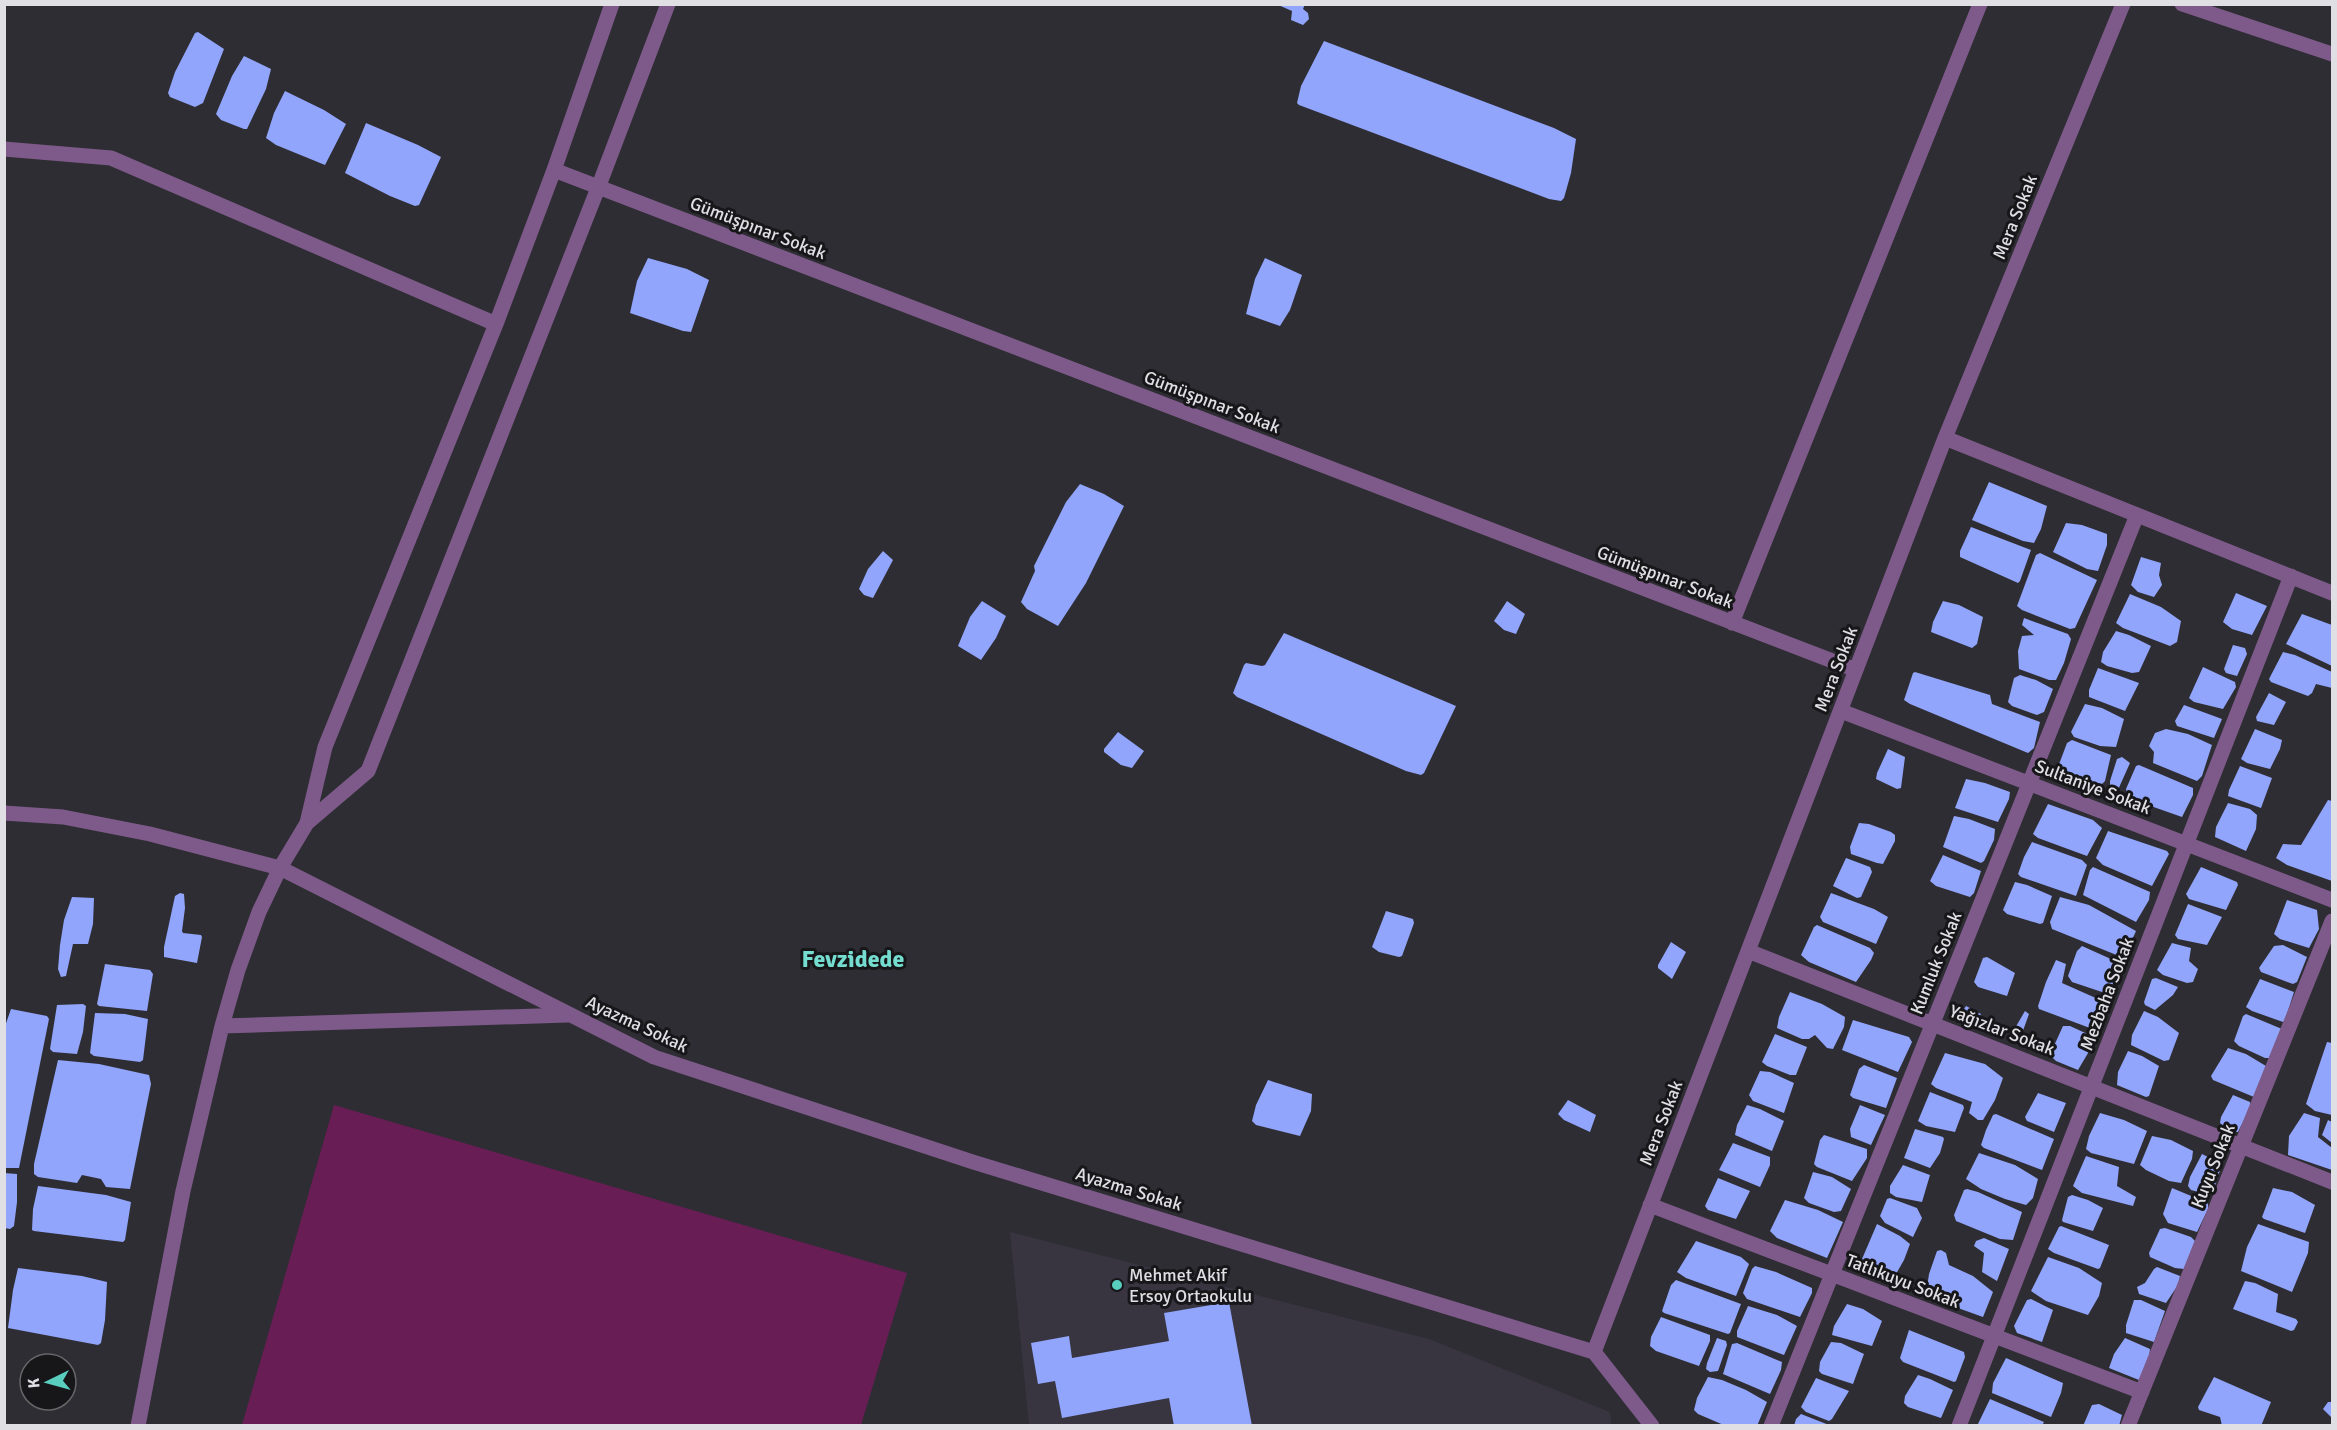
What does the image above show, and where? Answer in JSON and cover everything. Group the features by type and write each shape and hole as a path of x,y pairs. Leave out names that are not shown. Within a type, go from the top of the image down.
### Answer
{"street":[{"path":"138,1425 183,1191 222,1026 238,970 259,912 280,868 307,823 325,747 496,324 554,170 612,4"},
{"path":"307,823 368,771 598,188 668,4"},
{"path":"1732,623 1980,4"},
{"name":"Mera Sokak","path":"1594,1352 1945,438 2123,4"},
{"path":"2182,4 2332,54"},
{"path":"4,149 111,158 496,324"},
{"name":"Gümüşpınar Sokak","path":"554,170 1856,670"},
{"path":"1945,438 2332,593"},
{"name":"Kumluk Sokak","path":"1771,1425 2137,515"},
{"name":"Mezbaha Sokak","path":"1959,1425 2291,576"},
{"name":"Sultaniye Sokak","path":"1841,711 2332,900"},
{"name":"Ayazma Sokak","path":"4,813 63,817 150,834 280,868 654,1057 974,1162 1594,1352"},
{"name":"Kuyu Sokak","path":"2128,1425 2332,921"},
{"name":"Yağızlar Sokak","path":"1748,951 2332,1182"},
{"name":"Ayazma Sokak","path":"222,1026 570,1014"},
{"name":"Tatlıkuyu Sokak","path":"1650,1205 2142,1392"},
{"path":"1594,1352 1653,1425"}],"shaded area":[{"path":"334,1105 907,1273 861,1425 242,1425"},
{"name":"Mehmet Akif Ersoy Ortaokulu","path":"1010,1232 1429,1339 1610,1412 1611,1425 1029,1425"}],"building":[{"path":"1276,4 1305,4 1303,9 1308,13 1309,19 1303,25 1291,20 1292,11"},
{"path":"198,32 224,49 203,103 195,107 170,97 168,93 175,72 195,33"},
{"path":"1324,41 1554,128 1576,139 1571,173 1564,198 1561,201 1549,199 1299,105 1297,103 1301,86"},
{"path":"244,56 271,69 266,89 247,129 221,120 216,114 232,76"},
{"path":"285,91 324,110 346,124 325,165 276,145 266,138 274,113"},
{"path":"366,123 441,157 419,205 415,206 390,196 345,173"},
{"path":"648,258 687,269 709,280 691,332 630,313 637,281"},
{"path":"1265,258 1302,275 1290,310 1280,326 1246,314 1255,279"},
{"path":"1989,482 2047,506 2041,529 2034,543 2023,541 1972,520"},
{"path":"1080,484 1124,506 1086,583 1058,626 1027,609 1021,602 1035,571 1034,566 1066,502"},
{"path":"2066,523 2082,525 2107,534 2107,545 2098,571 2087,569 2053,552"},
{"path":"1971,527 2031,550 2018,583 1960,557 1960,551"},
{"path":"883,551 893,560 873,598 864,595 859,589 868,569"},
{"path":"2040,553 2097,580 2075,628 2070,629 2017,606 2036,555"},
{"path":"2141,557 2161,563 2159,575 2162,585 2154,597 2138,592 2131,585"},
{"path":"2236,593 2267,606 2252,635 2232,629 2223,622"},
{"path":"2130,594 2161,607 2181,621 2177,642 2170,646 2123,628 2116,623"},
{"path":"982,601 1006,616 996,638 981,660 958,646 970,617"},
{"path":"1507,601 1525,614 1516,634 1504,630 1494,621"},
{"path":"1943,601 1959,605 1983,617 1977,644 1972,648 1931,632"},
{"path":"2302,614 2332,625 2332,666 2286,644"},
{"path":"2024,618 2068,634 2071,639 2056,680 2049,680 2019,669 2018,651 2022,636 2034,635 2022,625"},
{"path":"2116,631 2151,646 2139,672 2132,673 2101,662 2103,652"},
{"path":"1284,633 1456,706 1424,773 1421,775 1406,771 1237,697 1233,693 1244,665 1246,663 1265,665"},
{"path":"2233,645 2245,648 2247,654 2237,676 2226,673 2224,669"},
{"path":"2283,652 2332,672 2332,688 2316,684 2308,696 2271,682 2269,679"},
{"path":"2203,667 2235,682 2236,687 2223,709 2194,702 2189,698"},
{"path":"2098,668 2139,683 2125,711 2089,697 2089,690"},
{"path":"1915,672 1990,695 1992,704 2040,722 2034,748 2028,753 1910,704 1904,700"},
{"path":"2020,675 2053,689 2044,712 2037,715 2012,706 2008,702 2014,678"},
{"path":"2269,693 2286,702 2274,725 2257,721 2256,717"},
{"path":"2085,704 2102,708 2124,719 2116,747 2100,746 2074,737 2071,732"},
{"path":"2184,705 2222,719 2214,738 2177,726 2175,721"},
{"path":"2166,729 2188,734 2212,745 2202,776 2197,781 2153,763 2154,752 2149,746 2155,733"},
{"path":"2255,729 2282,740 2270,769 2247,763 2241,759"},
{"path":"1118,732 1144,751 1132,768 1121,765 1104,752"},
{"path":"2072,740 2111,755 2105,781 2100,786 2059,773 2058,767 2067,743"},
{"path":"1888,749 1905,757 1901,788 1897,789 1876,779"},
{"path":"2122,757 2130,763 2117,792 2110,791 2110,781 2117,759"},
{"path":"2139,765 2193,788 2193,795 2182,817 2128,798 2126,789 2136,766"},
{"path":"2240,766 2272,778 2261,808 2228,796"},
{"path":"1966,779 2010,792 1998,822 1955,808"},
{"path":"2328,800 2332,801 2332,881 2287,865 2276,858 2283,844 2301,845"},
{"path":"2228,803 2250,809 2257,815 2256,829 2246,851 2215,837 2216,827"},
{"path":"2048,804 2093,820 2102,828 2087,856 2038,838 2033,834"},
{"path":"1954,816 1995,829 1994,840 1981,863 1943,847"},
{"path":"1859,823 1869,824 1895,835 1895,841 1883,864 1851,854 1850,847"},
{"path":"2108,831 2167,851 2169,854 2152,886 2103,865 2096,858"},
{"path":"2032,842 2082,860 2087,865 2076,896 2018,874"},
{"path":"1943,855 1981,871 1974,893 1970,897 1936,886 1930,881"},
{"path":"1846,858 1870,867 1872,872 1861,897 1857,898 1833,886"},
{"path":"2093,867 2150,892 2149,900 2136,922 2083,895 2090,870"},
{"path":"2201,867 2237,882 2238,885 2226,910 2189,899 2186,894"},
{"path":"2015,882 2052,896 2043,923 2007,914 2003,910"},
{"path":"180,893 184,894 183,933 202,937 197,963 164,957 175,896"},
{"path":"1831,893 1874,909 1888,917 1876,944 1823,922 1820,917"},
{"path":"72,897 94,898 93,924 88,944 73,944 66,976 61,977 58,969 60,945 64,920"},
{"path":"2060,897 2089,905 2136,931 2124,958 2052,929 2050,922"},
{"path":"2287,900 2317,910 2319,929 2309,948 2280,939 2274,934"},
{"path":"2188,904 2222,917 2207,945 2178,939 2175,935"},
{"path":"1386,911 1413,919 1414,923 1402,956 1399,957 1379,952 1372,947"},
{"path":"1817,925 1870,948 1874,953 1856,982 1809,962 1801,955"},
{"path":"1671,942 1686,952 1672,979 1658,968"},
{"path":"2172,943 2191,948 2189,961 2198,969 2193,982 2187,983 2163,975 2157,970"},
{"path":"2283,945 2307,957 2297,982 2293,984 2261,972 2259,968 2274,946"},
{"path":"2082,946 2122,964 2108,994 2072,982 2068,976 2077,951"},
{"path":"1987,957 2015,973 2007,996 1978,987 1974,982 1983,958"},
{"path":"2056,960 2066,964 2062,983 2107,1003 2098,1031 2039,1009 2046,982"},
{"path":"105,964 150,970 153,974 147,1011 97,1004"},
{"path":"2156,978 2178,987 2173,995 2155,1010 2145,1005 2144,1002 2152,979"},
{"path":"2260,979 2294,992 2283,1022 2246,1007"},
{"path":"1790,992 1822,1004 1845,1017 1844,1027 1833,1049 1827,1048 1815,1035 1809,1039 1802,1039 1777,1028 1779,1017"},
{"path":"83,1004 86,1006 83,1032 77,1054 53,1052 50,1049 57,1005"},
{"path":"1966,1006 1981,1014 1974,1026 1959,1017"},
{"path":"11,1009 47,1016 49,1019 19,1168 4,1168 4,1029"},
{"path":"2025,1011 2029,1014 2020,1039 2014,1042 2010,1039 2011,1035"},
{"path":"2144,1011 2158,1017 2179,1033 2169,1060 2164,1061 2131,1045 2132,1035"},
{"path":"95,1013 125,1014 148,1019 143,1060 140,1062 94,1056 90,1053"},
{"path":"2246,1014 2282,1029 2269,1058 2239,1046 2234,1041 2243,1016"},
{"path":"1853,1020 1909,1037 1912,1042 1898,1072 1842,1050"},
{"path":"2063,1026 2070,1026 2094,1037 2091,1048 2078,1070 2052,1057 2053,1048"},
{"path":"1775,1034 1807,1047 1796,1075 1790,1075 1762,1062"},
{"path":"2327,1042 2332,1043 2332,1115 2315,1111 2306,1104"},
{"path":"2228,1048 2246,1054 2266,1066 2254,1097 2213,1080 2211,1076"},
{"path":"2128,1051 2159,1066 2149,1096 2146,1097 2117,1085 2118,1072"},
{"path":"1945,1053 1985,1064 2003,1078 1995,1100 1983,1120 1978,1120 1969,1113 1972,1102 1931,1084"},
{"path":"58,1060 99,1064 149,1075 151,1084 130,1189 106,1187 101,1179 82,1175 77,1183 38,1177 34,1174 34,1164"},
{"path":"1864,1065 1897,1078 1886,1108 1853,1098 1850,1095 1859,1069"},
{"path":"1760,1071 1770,1072 1794,1083 1784,1113 1753,1101 1749,1095"},
{"path":"1268,1080 1312,1094 1311,1111 1300,1136 1256,1125 1252,1121 1256,1105"},
{"path":"1930,1092 1963,1105 1964,1108 1955,1132 1926,1126 1918,1121"},
{"path":"2038,1093 2066,1103 2054,1132 2027,1121 2025,1117"},
{"path":"2233,1095 2250,1102 2250,1108 2238,1132 2228,1130 2220,1123"},
{"path":"1568,1100 1596,1115 1590,1132 1564,1120 1558,1114"},
{"path":"1747,1105 1784,1121 1772,1151 1735,1135 1737,1125"},
{"path":"1860,1105 1885,1115 1871,1145 1851,1137 1850,1129"},
{"path":"2100,1113 2124,1120 2147,1131 2134,1164 2091,1153 2086,1149 2089,1136"},
{"path":"2304,1113 2320,1118 2318,1137 2332,1148 2332,1170 2288,1155 2289,1136"},
{"path":"1996,1114 2054,1139 2042,1170 1981,1145 1993,1115"},
{"path":"2328,1120 2332,1122 2332,1143 2322,1135"},
{"path":"1915,1129 1944,1139 1940,1153 1930,1168 1904,1158"},
{"path":"1824,1135 1867,1149 1867,1158 1852,1181 1814,1164 1820,1140"},
{"path":"2152,1136 2171,1140 2193,1151 2192,1159 2181,1183 2169,1181 2140,1165"},
{"path":"1733,1143 1770,1157 1770,1165 1760,1187 1719,1170"},
{"path":"1979,1153 2015,1165 2038,1179 2033,1198 2026,1205 1981,1189 1966,1179"},
{"path":"2202,1154 2220,1163 2221,1167 2210,1195 2191,1190 2188,1186"},
{"path":"2086,1156 2119,1167 2117,1186 2136,1197 2133,1206 2082,1193 2073,1186"},
{"path":"1903,1165 1930,1175 1922,1202 1896,1197 1890,1193 1890,1186"},
{"path":"1813,1172 1832,1177 1851,1189 1841,1211 1834,1212 1809,1203 1804,1198"},
{"path":"4,1173 17,1174 14,1226 10,1229 4,1228"},
{"path":"1718,1178 1750,1191 1736,1219 1708,1210 1705,1206"},
{"path":"38,1186 106,1195 131,1202 125,1240 123,1242 32,1230 33,1209"},
{"path":"2172,1188 2208,1203 2208,1209 2197,1232 2168,1223 2163,1214"},
{"path":"2273,1188 2292,1192 2315,1205 2305,1233 2262,1217"},
{"path":"1967,1189 2022,1212 2013,1240 2000,1239 1956,1221 1954,1215 1964,1190"},
{"path":"2072,1195 2103,1208 2093,1231 2063,1222 2068,1197"},
{"path":"1890,1198 1917,1208 1922,1218 1913,1237 1885,1223 1880,1216 1887,1199"},
{"path":"1785,1200 1818,1210 1843,1222 1827,1258 1777,1238 1770,1231"},
{"path":"1877,1224 1910,1244 1892,1281 1859,1266"},
{"path":"2258,1224 2309,1242 2308,1253 2292,1292 2241,1271 2247,1247"},
{"path":"2061,1226 2109,1245 2100,1268 2048,1249"},
{"path":"2165,1228 2191,1237 2195,1241 2184,1269 2175,1268 2150,1257 2149,1253 2160,1229"},
{"path":"1984,1238 2009,1249 1997,1281 1982,1272 1984,1253 1974,1246 1976,1241"},
{"path":"1696,1241 1741,1257 1749,1264 1736,1296 1686,1278 1677,1272"},
{"path":"1941,1250 1946,1253 1949,1265 1973,1276 1993,1292 1983,1317 1930,1298 1926,1294 1929,1274 1937,1251"},
{"path":"2048,1257 2079,1268 2102,1283 2099,1296 2088,1315 2046,1301 2031,1291"},
{"path":"1755,1266 1776,1272 1812,1288 1812,1293 1800,1317 1747,1299 1743,1293"},
{"path":"2157,1267 2180,1276 2178,1285 2166,1303 2139,1294 2137,1287 2145,1283"},
{"path":"18,1268 82,1276 107,1282 101,1343 98,1345 8,1328"},
{"path":"1676,1280 1741,1304 1730,1333 1664,1313 1662,1311 1671,1285"},
{"path":"2245,1281 2255,1283 2278,1294 2276,1312 2296,1319 2298,1322 2294,1330 2291,1331 2233,1309"},
{"path":"2031,1299 2053,1310 2042,1342 2017,1333 2014,1326 2027,1300"},
{"path":"2134,1300 2141,1300 2165,1311 2154,1342 2126,1333 2126,1325"},
{"path":"1229,1302 1252,1426 1174,1426 1169,1398 1062,1418 1055,1381 1038,1384 1031,1343 1069,1336 1072,1358 1169,1341 1164,1313"},
{"path":"1847,1304 1863,1309 1882,1321 1872,1346 1832,1335 1834,1326"},
{"path":"1748,1306 1777,1315 1797,1326 1784,1355 1737,1337 1737,1331"},
{"path":"1661,1317 1710,1335 1710,1341 1699,1366 1656,1351 1650,1346 1651,1337"},
{"path":"1909,1330 1964,1352 1965,1357 1956,1381 1903,1362 1900,1358"},
{"path":"1717,1338 1726,1341 1727,1345 1718,1371 1710,1372 1706,1369 1707,1363"},
{"path":"2125,1338 2150,1349 2139,1380 2109,1368 2114,1354"},
{"path":"1831,1342 1841,1343 1864,1354 1853,1384 1819,1371 1820,1362"},
{"path":"1737,1343 1782,1362 1781,1370 1770,1394 1723,1374 1732,1344"},
{"path":"2006,1358 2063,1383 2051,1417 1992,1393 1993,1383"},
{"path":"1918,1375 1953,1390 1941,1418 1908,1407 1904,1403 1905,1396"},
{"path":"1708,1377 1746,1390 1767,1402 1757,1426 1726,1426 1694,1410 1697,1398"},
{"path":"2214,1377 2271,1402 2261,1426 2222,1426 2220,1417 2199,1410 2198,1407"},
{"path":"1816,1378 1849,1391 1829,1421 1806,1412 1801,1407"},
{"path":"1990,1399 2044,1422 2042,1426 1977,1426"},
{"path":"2328,1402 2332,1402 2332,1418 2323,1409"},
{"path":"2099,1404 2122,1415 2119,1426 2083,1426 2092,1405"},
{"path":"1801,1414 1829,1425 1829,1426 1794,1426"}],"place":[{"name":"Mehmet Akif Ersoy Ortaokulu","path":"1117,1285"}],"district":[{"name":"Fevzidede","path":"853,959"}]}
